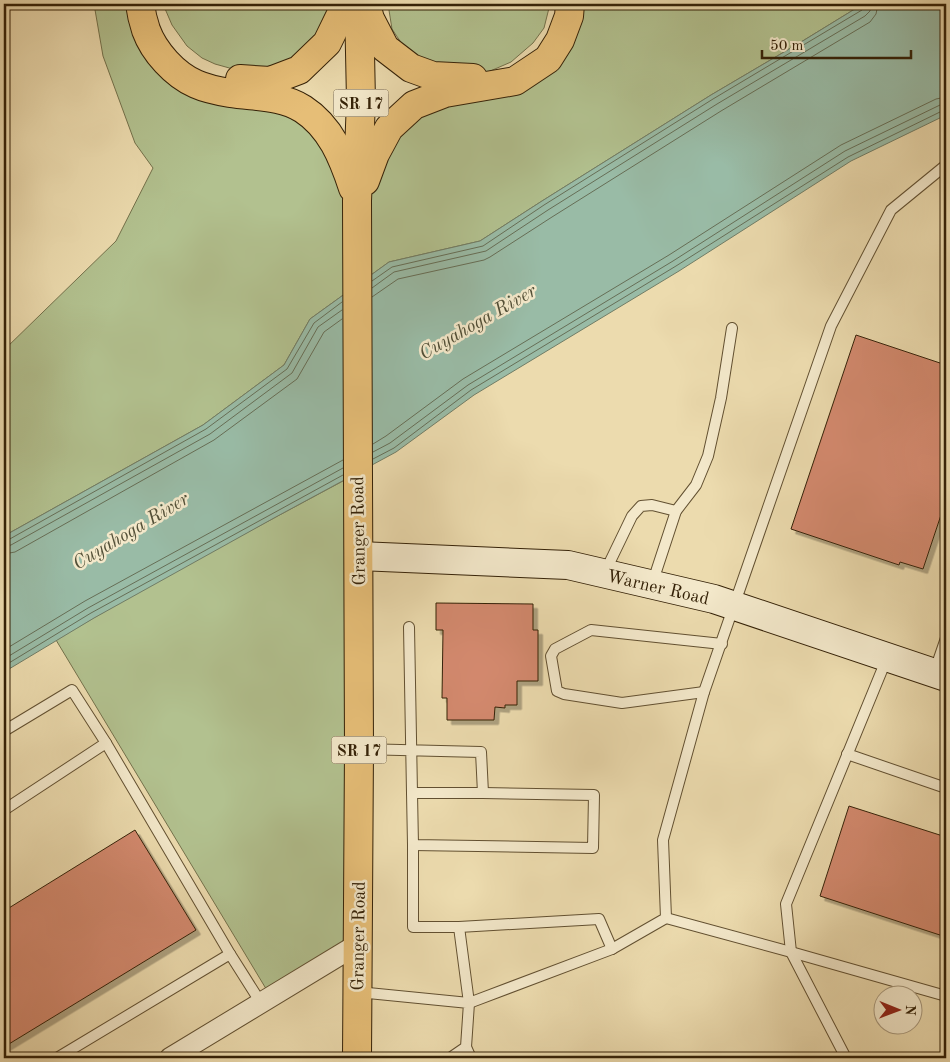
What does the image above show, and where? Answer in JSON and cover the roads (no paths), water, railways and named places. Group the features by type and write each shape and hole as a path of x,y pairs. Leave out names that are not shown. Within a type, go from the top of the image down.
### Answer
{"main road":[{"path":"140,4 146,30 159,55 194,83 209,89 271,97 287,101 303,109 315,119 334,141 344,162 358,202"},
{"path":"155,4 160,27 176,48 202,69 235,78 270,81 299,70 327,43 346,4"},
{"name":"Granger Road","path":"357,1058 359,749 358,202 361,101 359,4"},
{"path":"366,4 370,19 385,48 411,68 433,76 484,78 518,65 550,29 555,4"},
{"path":"358,202 375,154 389,128 414,105 445,93 515,81 548,59 560,40 569,16 570,4"},
{"name":"Warner Road","path":"359,556 568,565 714,599 940,675"}],"street":[{"path":"170,1058 358,944"}],"lane":[{"path":"666,918 664,840 704,692 831,326 890,210 946,165"},
{"path":"651,585 676,511 696,485 708,456 721,398 732,328"},
{"path":"605,574 632,516 641,506 652,505 676,511"},
{"path":"408,627 413,927 459,927 599,919 612,949"},
{"path":"704,692 622,703 564,694 557,691 551,656 555,649 591,630 722,644"},
{"path":"940,675 946,638"},
{"path":"846,1058 791,952 786,904 887,657"},
{"path":"4,731 72,690 230,954 261,1002"},
{"path":"4,810 106,744"},
{"path":"359,749 481,752 483,792"},
{"path":"847,754 946,788"},
{"path":"412,793 483,792 594,796 593,848 413,845"},
{"path":"357,992 469,1003 612,949 666,918 946,996"},
{"path":"459,927 469,1003 466,1047 471,1058"},
{"path":"57,1058 230,954"},
{"path":"450,1058 466,1047"}],"water":[{"name":"Cuyahoga River","path":"863,4 946,4 946,115 851,161 679,271 474,395 396,452 94,618 4,672 4,536 203,425 284,365 310,319 389,262 480,241 711,95"}]}
